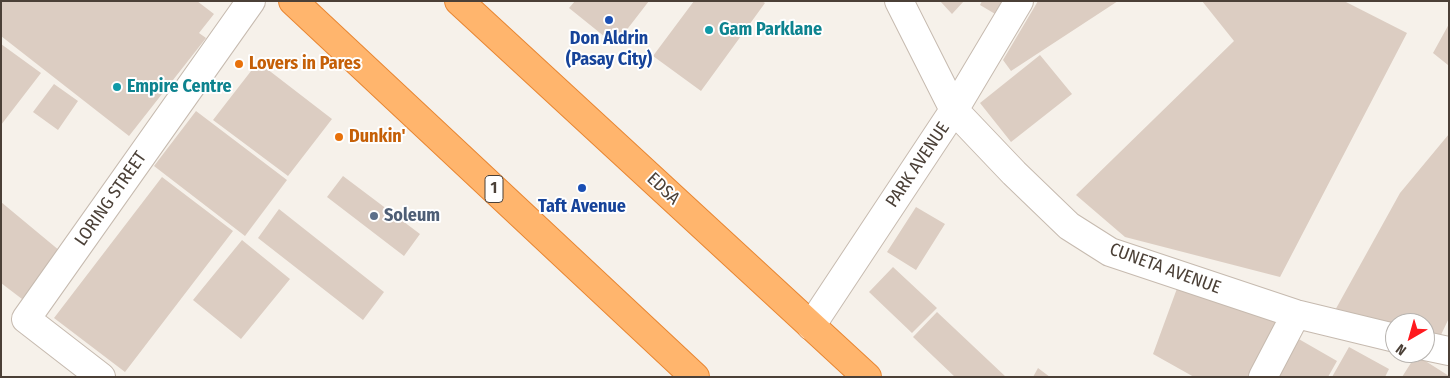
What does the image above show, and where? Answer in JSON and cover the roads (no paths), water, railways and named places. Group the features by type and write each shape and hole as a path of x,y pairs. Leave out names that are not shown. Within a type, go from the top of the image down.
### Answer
{"highway":[{"name":"1","path":"293,1 695,377"},
{"name":"EDSA","path":"459,1 867,377"}],"street":[{"name":"LORING STREET","path":"101,377 26,319 251,1"},
{"name":"CUNETA AVENUE","path":"898,1 954,110 1014,173 1069,226 1110,252 1296,314 1385,336"},
{"name":"PARK AVENUE","path":"812,326 954,110 1019,1"},
{"path":"1263,377 1296,314"},
{"path":"1435,348 1449,351"}],"place":[{"name":"Don Aldrin (Pasay City)","path":"609,20"},
{"name":"Gam Parklane","path":"709,30"},
{"name":"Lovers in Pares","path":"239,64"},
{"name":"Empire Centre","path":"117,87"},
{"name":"Dunkin'","path":"339,137"},
{"name":"Taft Avenue","path":"582,188"},
{"name":"Soleum","path":"374,216"}]}
